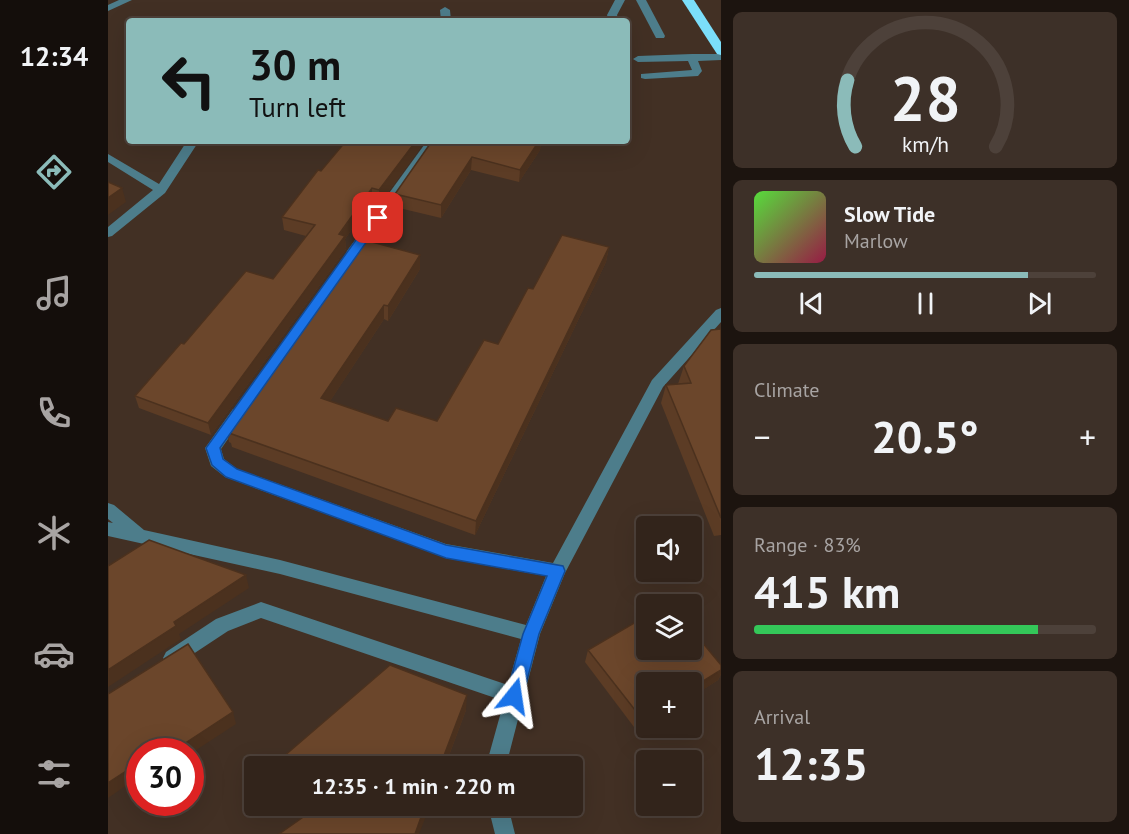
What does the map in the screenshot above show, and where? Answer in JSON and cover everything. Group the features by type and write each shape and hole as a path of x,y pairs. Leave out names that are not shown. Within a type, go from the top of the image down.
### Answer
{"highway":[{"path":"688,0 721,51"}],"street":[{"path":"108,8 127,0"},
{"path":"613,18 612,15 620,0"},
{"path":"641,0 660,36"},
{"path":"445,10 446,18"},
{"path":"645,76 694,74 697,70 692,57"},
{"path":"638,59 721,57"},
{"path":"108,233 161,190 191,144"},
{"path":"344,266 431,144"},
{"path":"108,156 161,190"},
{"path":"499,756 531,634 557,571 657,384 721,313"},
{"path":"247,400 213,448 217,462 231,473 446,551 557,571"},
{"path":"108,510 140,536"},
{"path":"108,529 280,567 531,634"},
{"path":"156,668 222,625 261,610 514,696"},
{"path":"500,816 504,834"}],"building":[{"path":"344,144 414,144 379,190 372,188 339,234 345,236 208,423 135,396 181,343 184,344 246,271 273,279 315,225 282,217 318,170 321,171"},
{"path":"430,144 537,144 520,170 472,157 441,205 395,194"},
{"path":"108,182 122,188 108,198"},
{"path":"562,235 609,247 476,521 229,433 231,430 226,428 361,239 420,255 388,306 384,305 321,398 388,421 396,408 437,421 484,340 498,344 528,288 533,289"},
{"path":"721,329 721,518 666,385 691,383 684,366 711,330"},
{"path":"149,540 246,575 174,622 176,626 108,670 108,566"},
{"path":"636,622 636,660 702,660 702,642 721,665 721,670 702,682 702,672 636,672 636,711 588,650"},
{"path":"188,644 233,712 193,738 126,738 126,771 108,783 108,694"},
{"path":"390,665 467,695 444,756 284,756"},
{"path":"305,816 421,816 415,834 279,834"}],"route":[{"path":"378,218 213,448 217,462 231,473 446,551 557,571 531,634 514,696"}]}
